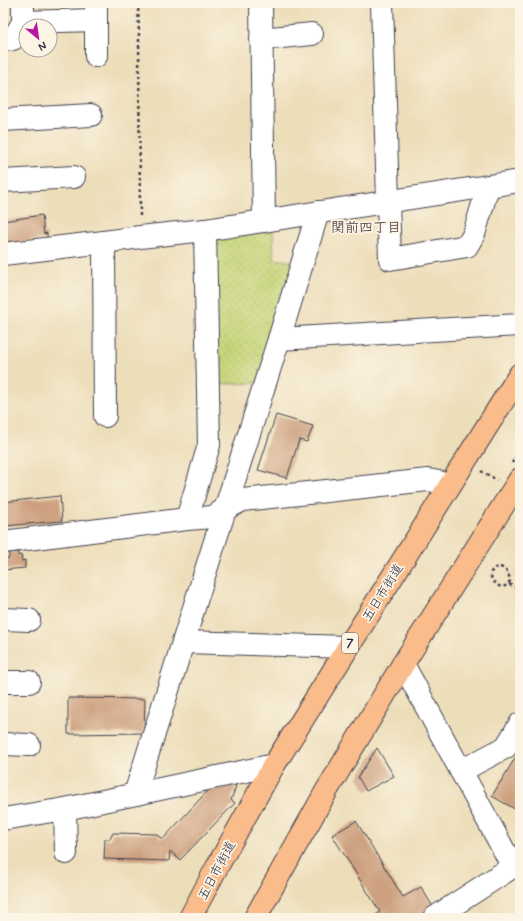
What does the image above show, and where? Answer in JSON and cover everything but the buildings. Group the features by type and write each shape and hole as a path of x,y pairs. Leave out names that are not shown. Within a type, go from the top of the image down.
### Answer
{"main road":[{"name":"五日市街道","path":"190,918 274,765 520,374"},
{"path":"255,918 327,790 403,664 520,480"}],"street":[{"path":"261,3 264,221"},
{"path":"382,3 390,259 467,246 474,234 488,187"},
{"path":"3,40 13,39 23,13 96,11 96,56"},
{"path":"261,39 312,34"},
{"path":"3,120 91,115"},
{"path":"3,181 74,177"},
{"path":"3,254 205,230 520,182"},
{"path":"135,794 318,212"},
{"path":"187,519 209,445 205,230"},
{"path":"104,242 105,416"},
{"path":"279,339 520,325"},
{"path":"3,542 213,517 243,500 428,480 439,482 448,488"},
{"path":"3,620 29,620"},
{"path":"183,642 348,647"},
{"path":"403,664 461,771 516,864 434,918"},
{"path":"3,682 29,682"},
{"path":"461,771 506,747 520,724"},
{"path":"3,744 29,745"},
{"path":"3,818 65,809 274,765"},
{"path":"65,809 66,853"}],"path":[{"path":"138,3 140,237"},
{"path":"478,469 494,478"},
{"path":"509,584 510,581 508,572 504,568 495,568 491,572 491,577 496,586 500,587 509,584 520,590"}],"green space":[{"path":"273,231 274,259 294,262 257,383 215,384 212,239"}],"district":[{"name":"関前四丁目","path":"366,227"}]}
